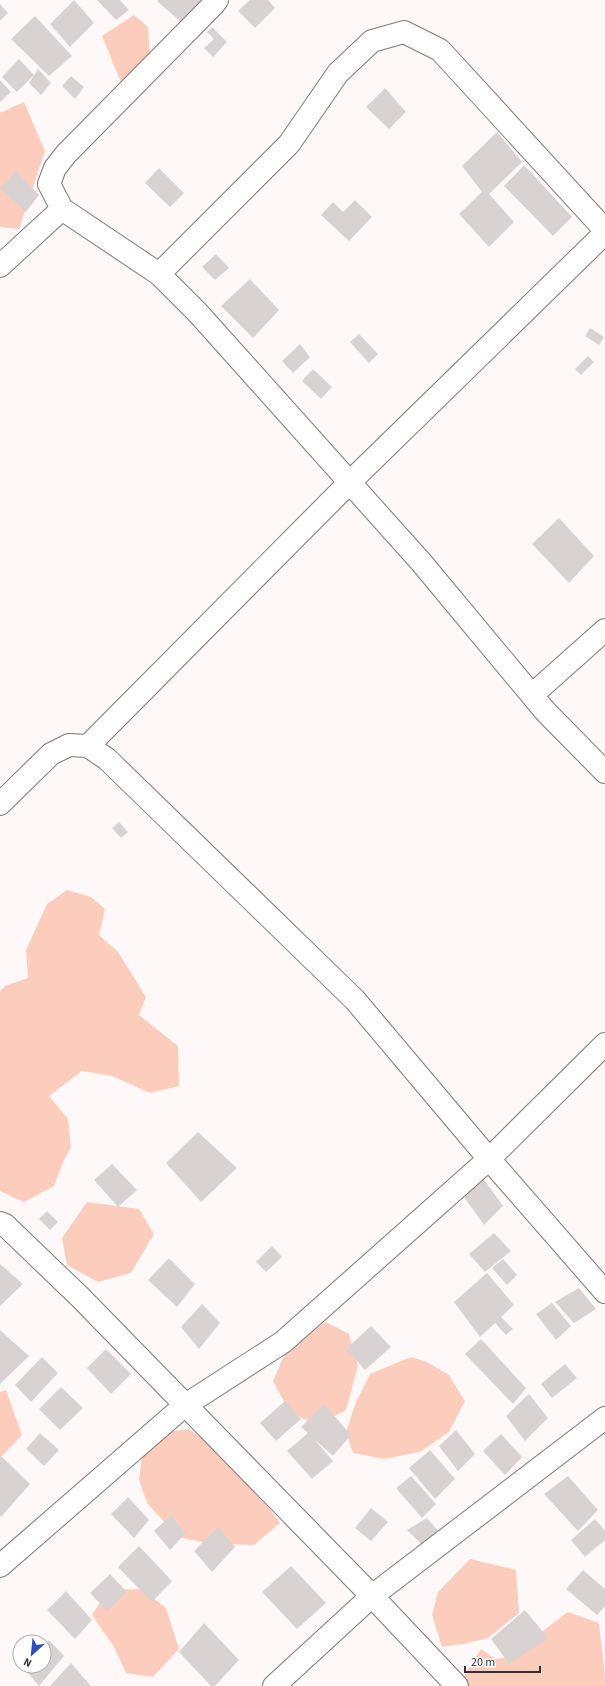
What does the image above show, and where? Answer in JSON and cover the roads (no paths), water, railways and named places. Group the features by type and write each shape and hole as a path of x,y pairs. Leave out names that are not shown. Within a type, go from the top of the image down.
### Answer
{"street":[{"path":"217,0 66,154 56,168 49,184 62,209 159,274 198,313 421,562 545,711 605,772"},
{"path":"159,274 289,144 338,73 372,41 404,32 440,50 605,230"},
{"path":"0,266 62,209"},
{"path":"88,746 350,482 605,233"},
{"path":"532,695 605,630"},
{"path":"0,804 51,754 69,745 88,746 107,759 355,1000 605,1292"},
{"path":"0,1566 184,1406 283,1342 490,1159 605,1044"},
{"path":"0,1223 5,1225 80,1297 184,1406 372,1596 457,1686"},
{"path":"274,1686 372,1596 605,1418"}]}
